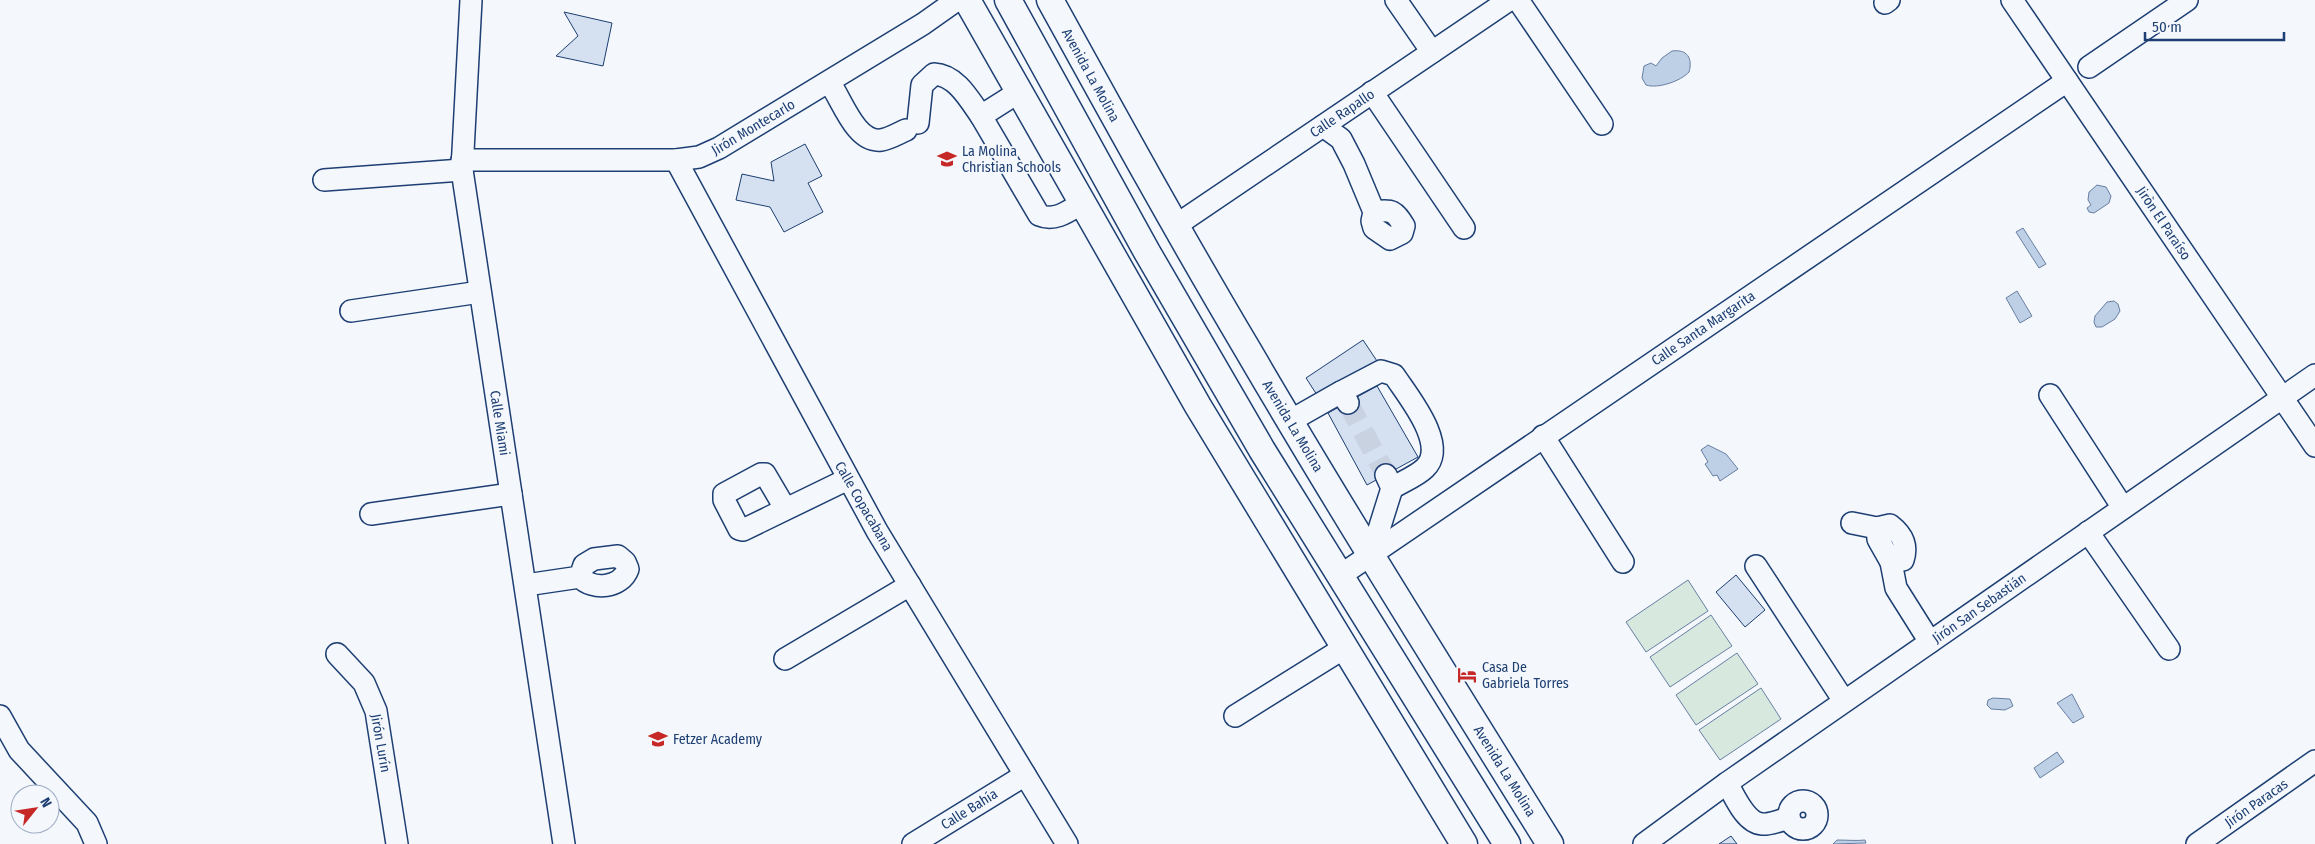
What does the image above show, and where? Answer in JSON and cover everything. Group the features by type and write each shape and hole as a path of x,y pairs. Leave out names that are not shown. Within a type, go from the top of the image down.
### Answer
{"main road":[{"path":"967,0 1198,406 1464,844"},
{"path":"1008,0 1172,295 1262,450 1507,844"},
{"name":"Avenida La Molina","path":"1050,0 1175,226 1290,421 1550,844"}],"street":[{"name":"Calle Miami","path":"471,0 462,165 564,844"},
{"name":"Jirón Montecarlo","path":"324,180 462,165 688,160 709,153 829,82 924,24 957,0"},
{"path":"1396,0 1432,52"},
{"name":"Calle Rapallo","path":"1175,226 1509,0"},
{"path":"1518,0 1602,124"},
{"name":"Jiròn El Paraíso","path":"2012,0 2315,446"},
{"path":"2089,67 2187,0"},
{"path":"829,82 838,94 855,126 863,135 880,140 912,126 922,85 934,74 945,75 955,83 981,116 1039,216 1048,219 1064,214 1082,204"},
{"name":"Calle Santa Margarita","path":"1341,575 2067,81"},
{"path":"981,116 1019,92"},
{"path":"1372,92 1464,228"},
{"path":"1323,126 1341,140 1354,164 1374,212"},
{"name":"Calle Copacabana","path":"676,160 848,479 1067,844"},
{"path":"351,311 480,292"},
{"path":"1290,421 1344,398 1381,371 1394,375 1424,422 1432,438 1432,454 1426,468 1389,481 1371,555"},
{"name":"Jirón San Sebastián","path":"1644,844 1844,701 2315,375"},
{"path":"2050,395 2123,508"},
{"path":"1543,436 1623,562"},
{"path":"785,508 848,479"},
{"path":"371,514 511,494"},
{"path":"1852,523 1877,528 1890,525 1900,533 1907,549 1903,560 1891,562 1896,588 1930,642"},
{"path":"2088,532 2169,649"},
{"path":"1756,566 1844,701"},
{"path":"526,585 580,577"},
{"path":"785,659 910,585"},
{"path":"1235,716 1344,648"},
{"name":"Jirón Lurín","path":"337,654 364,683 376,711 397,844"},
{"path":"0,716 19,750 87,823 96,844"},
{"name":"Jirón Paracas","path":"2197,844 2315,761"},
{"name":"Calle Bahía","path":"913,844 1025,775"},
{"path":"1727,783 1743,809 1754,822 1763,825 1789,818"}],"shaded area":[{"path":"1688,580 1708,611 1646,652 1626,622"},
{"path":"1711,615 1732,646 1670,687 1650,657"},
{"path":"1737,653 1758,684 1696,725 1676,695"},
{"path":"1761,688 1781,719 1720,760 1699,730"}],"water":[{"path":"1672,51 1682,51 1688,56 1690,63 1689,72 1669,83 1657,86 1646,85 1642,78 1644,66 1651,63 1656,66 1662,58"},
{"path":"2097,185 2106,187 2111,196 2109,203 2094,213 2089,212 2087,208 2091,205 2088,200 2089,192"},
{"path":"2023,228 2046,264 2039,268 2016,232"},
{"path":"2017,291 2032,316 2020,323 2006,298"},
{"path":"2114,301 2118,304 2120,311 2115,319 2102,327 2096,327 2094,322 2095,316 2107,302"},
{"path":"1708,445 1726,454 1738,469 1720,481 1717,475 1713,476 1705,464 1708,462 1701,450"},
{"path":"2072,694 2084,717 2073,723 2057,703"},
{"path":"1993,698 2010,699 2013,706 2005,710 1991,709 1987,705 1988,700"},
{"path":"2057,752 2064,762 2040,778 2034,768"},
{"path":"1837,840 1865,840 1866,843 1833,844"}],"building":[{"path":"564,12 612,23 603,66 556,56 578,36"},
{"path":"805,144 822,176 808,183 823,212 784,232 770,207 736,200 742,174 774,181 771,162"},
{"path":"1363,340 1377,361 1319,398 1306,378"},
{"path":"1377,386 1418,457 1367,485 1328,413"},
{"path":"1736,575 1765,610 1745,627 1716,592"},
{"path":"1731,836 1737,844 1719,844"}],"tunnel":[{"path":"1348,403 1386,475"}],"place":[{"name":"La Molina Christian Schools","path":"947,159"},
{"name":"Casa De Gabriela Torres","path":"1467,675"},
{"name":"Fetzer Academy","path":"658,739"}]}
